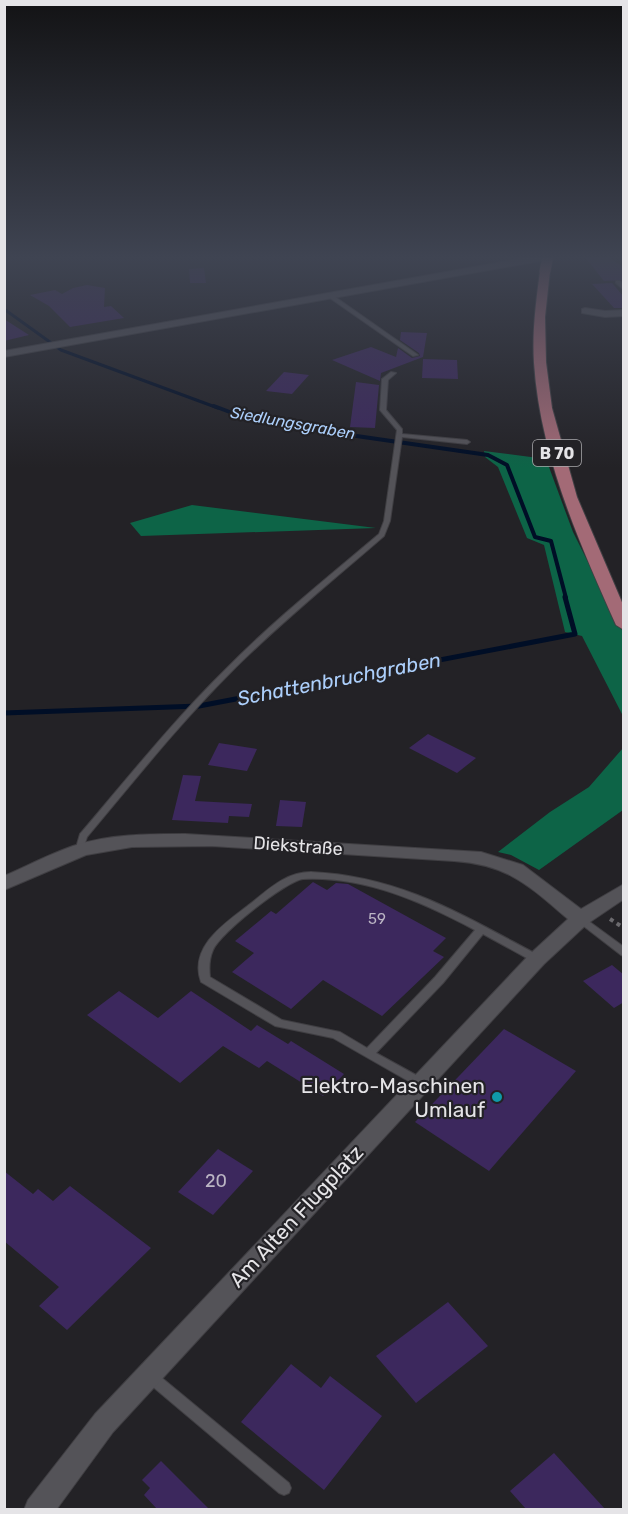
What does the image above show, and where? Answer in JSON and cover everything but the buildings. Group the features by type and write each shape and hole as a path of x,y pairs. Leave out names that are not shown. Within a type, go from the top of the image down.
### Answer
{"main road":[{"path":"4,354 155,327"},
{"name":"B 70","path":"540,327 540,363 548,422 564,478 592,555 624,626"}],"street":[{"name":"Diekstraße","path":"4,884 79,851 102,844 138,840 192,839 473,856 509,865 580,919"},
{"name":"Am Alten Flugplatz","path":"38,1509 104,1423 537,959 580,919 624,890"}],"lane":[{"path":"374,327 415,356"},
{"path":"79,851 83,836 189,712 282,620 382,535 387,521 400,430 383,410 385,380 393,373"},
{"path":"399,439 467,442"},
{"path":"421,1083 336,1035 279,1023 205,979 202,964 204,957 222,930 293,877 310,875 363,880 449,911 537,959"},
{"path":"580,919 624,954"},
{"path":"368,1054 439,980 482,929"},
{"path":"148,1375 284,1488"}],"green space":[{"path":"484,451 546,459 573,532 623,632 623,716 582,636 565,632 544,545 527,538 498,467 485,457"},
{"path":"192,505 376,528 141,536 130,523"},
{"path":"623,748 623,810 539,870 511,855 498,852 550,812 589,787"}],"waterway":[{"name":"Siedlungsgraben","path":"29,327 61,350 218,408"},
{"name":"Siedlungsgraben","path":"214,406 235,414 322,431 488,455 507,465 535,537 551,541 566,598"},
{"name":"Schattenbruchgraben","path":"4,713 199,706 575,634 565,597"}],"place":[{"name":"Elektro-Maschinen Umlauf","path":"497,1097"}]}
